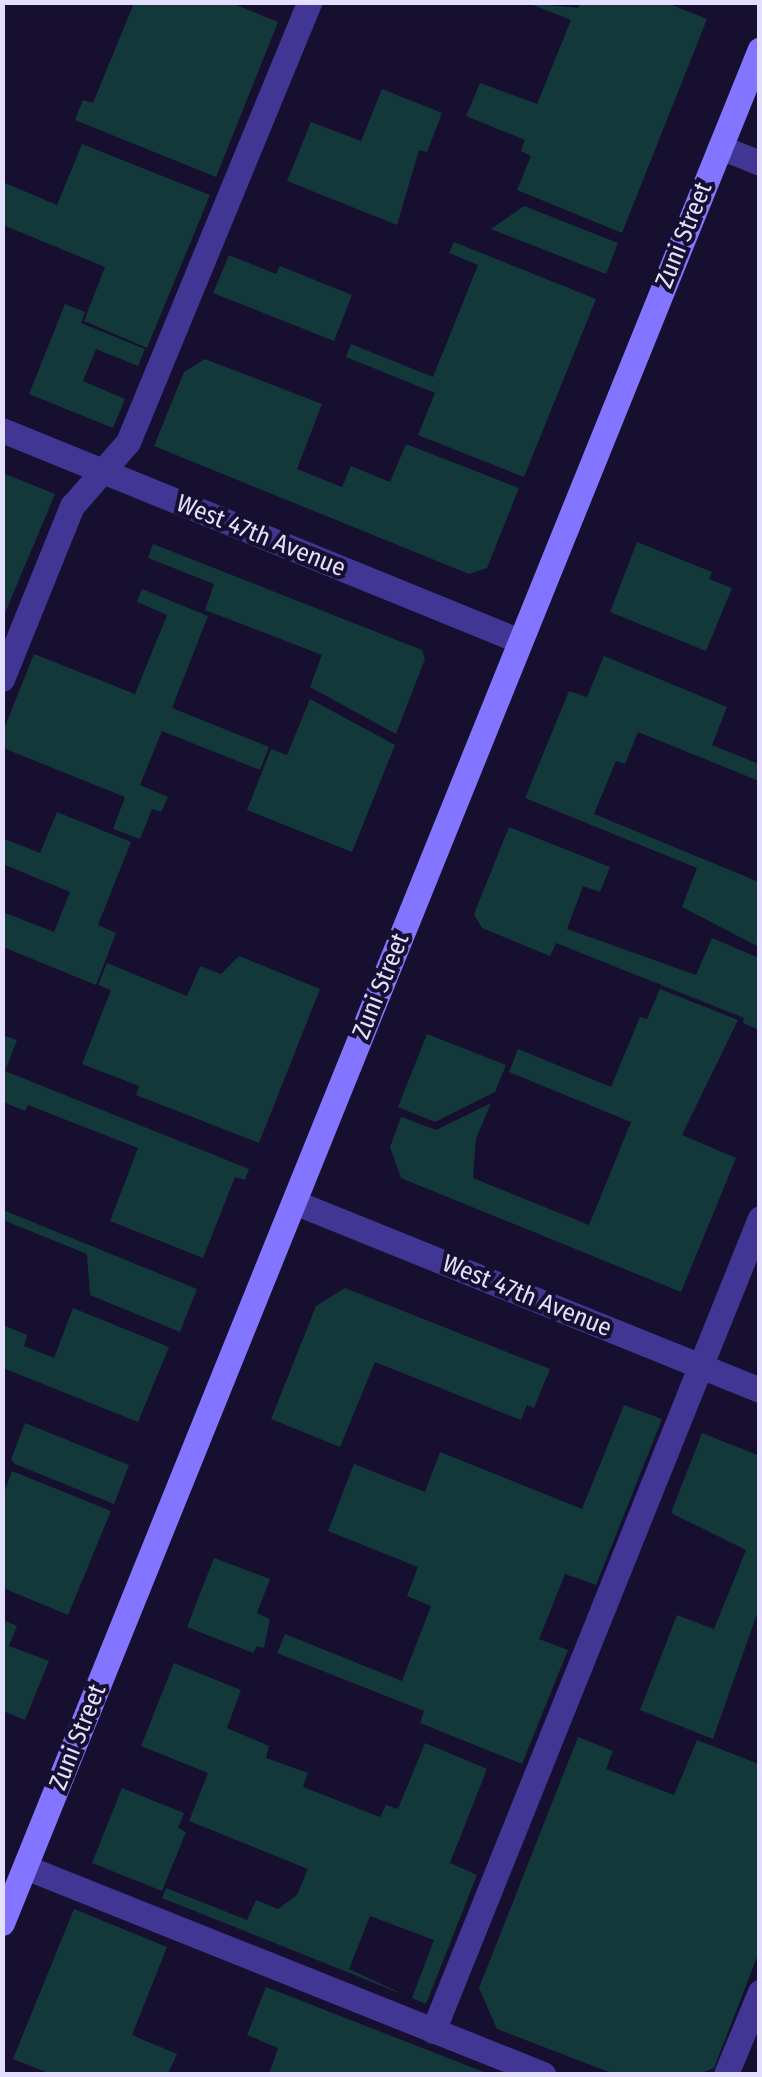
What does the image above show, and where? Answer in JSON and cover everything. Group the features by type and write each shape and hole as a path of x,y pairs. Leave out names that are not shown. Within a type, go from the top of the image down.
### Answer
{"street":[{"path":"2,678 72,506 128,442 309,2"},
{"name":"Zuni Street","path":"2,1923 760,50"},
{"path":"720,147 760,162"},
{"name":"West 47th Avenue","path":"2,430 520,641"},
{"name":"West 47th Avenue","path":"294,1202 760,1390"},
{"path":"433,2030 760,1218"},
{"path":"25,1867 543,2074"},
{"path":"726,2074 760,1992"}],"green space":[{"path":"134,3 231,3 278,22 216,177 75,120 83,100 93,103"},
{"path":"528,3 578,8 581,3 667,3 707,19 622,233 517,190 531,156 521,151 525,140 466,116 480,83 537,104 571,20"},
{"path":"382,89 442,113 427,152 419,150 397,225 287,181 311,122 361,141"},
{"path":"82,144 210,195 147,348 84,321 105,267 3,225 3,182 57,205"},
{"path":"524,206 618,243 606,274 491,229"},
{"path":"454,242 596,299 524,477 418,435 435,393 346,357 351,344 433,377 478,265 449,253"},
{"path":"229,255 276,274 280,266 352,295 334,341 213,293"},
{"path":"65,304 85,312 81,323 145,349 138,366 96,349 83,381 125,399 113,428 29,394"},
{"path":"205,359 322,404 297,469 342,487 351,466 390,482 406,444 519,488 487,568 469,574 154,446 184,372"},
{"path":"3,473 55,494 3,618"},
{"path":"637,542 712,572 709,579 732,588 706,651 610,612"},
{"path":"153,544 422,650 425,659 396,734 310,687 322,655 205,610 214,584 148,558"},
{"path":"142,589 208,616 172,708 269,747 260,770 162,731 140,785 168,797 161,812 152,809 140,839 113,829 125,797 3,748 2,734 34,654 135,694 167,615 137,602"},
{"path":"604,656 727,707 712,745 759,764 759,781 638,732 625,764 616,761 594,814 759,882 759,947 682,907 697,868 525,798 569,691 587,697"},
{"path":"310,699 395,745 352,852 247,810 271,749 287,755"},
{"path":"57,812 131,842 98,925 116,933 96,985 3,947 3,912 54,932 70,892 3,864 2,838 40,853"},
{"path":"509,827 610,867 600,892 583,886 567,929 696,975 712,938 759,958 759,1030 743,1023 744,1018 556,943 550,956 482,928 474,914"},
{"path":"239,956 320,989 259,1143 136,1095 139,1086 82,1064 111,990 98,985 107,963 187,996 200,966 221,974"},
{"path":"660,989 738,1020 682,1135 736,1158 681,1292 401,1178 390,1147 401,1117 436,1130 491,1103 476,1139 473,1178 589,1225 631,1122 509,1072 518,1049 611,1087 640,1017 647,1019"},
{"path":"427,1034 506,1065 495,1092 435,1122 398,1107"},
{"path":"2,1035 17,1040 5,1071 249,1169 245,1180 235,1177 203,1258 110,1221 138,1148 28,1105 25,1111 3,1102"},
{"path":"3,1210 197,1289 180,1332 90,1295 87,1254 3,1220"},
{"path":"345,1288 550,1369 534,1408 527,1405 521,1420 375,1362 340,1447 271,1419 316,1306"},
{"path":"73,1308 169,1347 138,1422 3,1368 3,1325 27,1335 24,1346 54,1358"},
{"path":"624,1405 662,1419 596,1585 565,1574 539,1639 568,1650 522,1764 420,1723 424,1711 277,1653 285,1634 402,1681 431,1606 407,1596 418,1567 328,1531 354,1464 425,1492 440,1452 582,1509"},
{"path":"25,1423 129,1465 114,1504 15,1464 11,1459"},
{"path":"702,1433 760,1456 759,1608 713,1739 640,1710 677,1615 714,1629 746,1550 671,1513"},
{"path":"12,1471 111,1511 68,1615 3,1588 3,1495"},
{"path":"214,1558 270,1579 257,1613 270,1619 264,1648 257,1646 253,1653 187,1627"},
{"path":"3,1620 17,1626 9,1646 49,1661 25,1720 3,1711"},
{"path":"174,1663 241,1690 227,1728 269,1746 266,1758 308,1773 303,1787 380,1817 386,1805 398,1809 425,1743 487,1769 450,1863 477,1875 426,2004 412,1998 434,1940 370,1916 349,1969 407,1996 162,1898 166,1888 247,1920 256,1900 278,1909 297,1895 308,1869 189,1821 208,1773 141,1746"},
{"path":"578,1737 613,1751 606,1769 674,1795 697,1740 759,1764 759,1952 714,2068 699,2074 614,2074 497,2029 479,1988"},
{"path":"122,1788 184,1813 178,1828 186,1832 162,1891 92,1863"},
{"path":"74,1909 167,1947 132,2035 177,2054 168,2074 51,2074 13,2059"},
{"path":"266,1987 489,2074 269,2074 278,2048 247,2035"}]}
